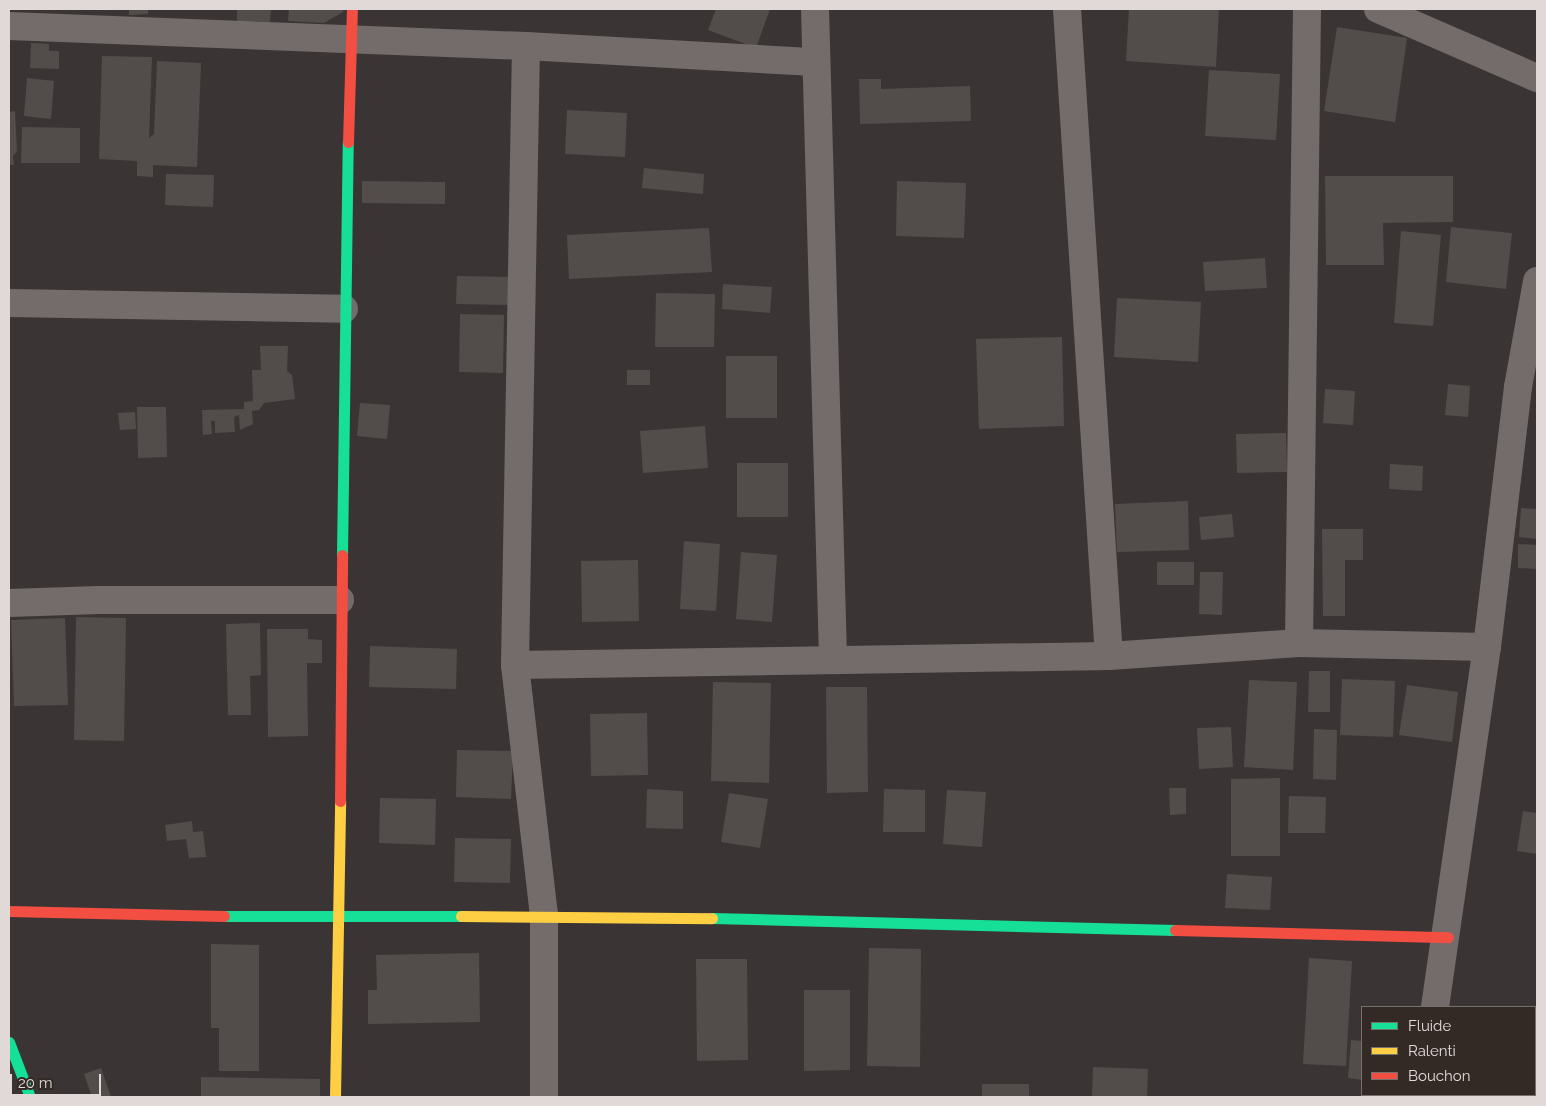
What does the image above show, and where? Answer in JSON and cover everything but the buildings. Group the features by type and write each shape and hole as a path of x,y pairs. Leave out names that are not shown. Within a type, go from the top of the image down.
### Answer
{"street":[{"path":"335,1097 340,918 340,600 344,309 352,9"},
{"path":"815,9 833,659"},
{"path":"1067,9 1109,656"},
{"path":"1299,643 1307,9"},
{"path":"1378,9 1537,78"},
{"path":"9,26 350,41 526,46 815,62"},
{"path":"526,46 515,665 544,914 544,1097"},
{"path":"1435,1006 1448,937 1487,647 1518,387 1537,281"},
{"path":"9,303 344,309"},
{"path":"9,603 99,600 340,600"},
{"path":"515,665 1109,656 1299,643 1487,647"},
{"path":"9,911 340,918 544,914 1448,937"},
{"path":"12,1058 30,1097"}],"traffic: fast":[{"path":"342,555 348,142"},
{"path":"224,916 461,916"},
{"path":"712,918 1175,930"},
{"path":"9,1042 30,1097"}],"traffic: slow":[{"path":"335,1097 340,801"},
{"path":"461,916 712,918"}],"traffic: jam":[{"path":"348,142 352,9"},
{"path":"340,801 342,555"},
{"path":"9,911 224,916"},
{"path":"1175,930 1448,937"}]}
